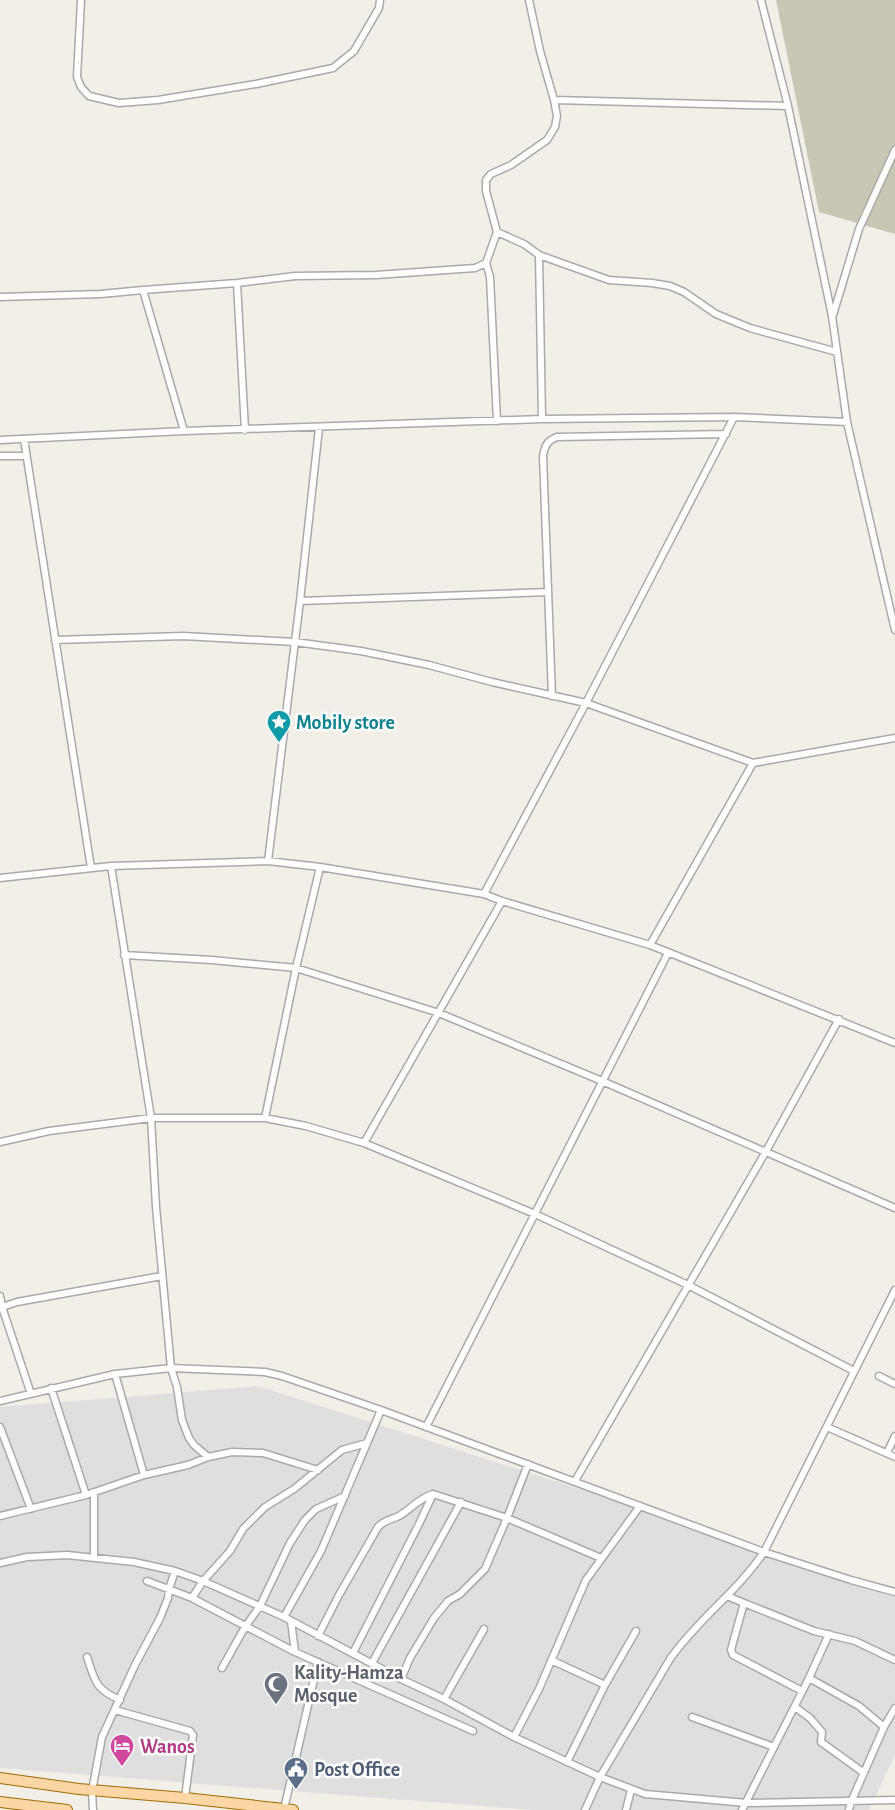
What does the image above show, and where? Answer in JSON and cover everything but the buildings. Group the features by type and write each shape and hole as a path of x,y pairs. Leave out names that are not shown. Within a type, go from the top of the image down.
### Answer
{"main road":[{"path":"0,1778 92,1790 289,1809"},
{"path":"0,1802 67,1810"}],"street":[{"path":"81,0 76,77 81,87 89,96 119,103 158,100 333,68 354,50 379,8 380,0"},
{"path":"497,421 490,277 486,263 498,232 486,191 486,180 491,174 511,165 547,140 555,127 556,116 554,100 540,52 529,0"},
{"path":"761,0 788,106 832,316 847,422 895,630"},
{"path":"554,100 788,106"},
{"path":"832,316 859,229 895,150"},
{"path":"498,232 524,244 539,255 609,280 670,286 684,292 716,314 750,328 837,352"},
{"path":"539,255 542,419"},
{"path":"0,296 101,294 237,283 295,276 376,275 475,268 486,263"},
{"path":"237,283 245,430"},
{"path":"143,290 184,431"},
{"path":"0,440 184,431 319,428 542,419 734,418 847,422"},
{"path":"484,894 734,418"},
{"path":"268,861 319,428"},
{"path":"552,696 543,456 545,446 549,440 557,437 726,434"},
{"path":"24,440 91,868"},
{"path":"0,456 25,456"},
{"path":"300,601 548,592"},
{"path":"55,640 183,636 295,642 361,651 586,703 753,763 895,738"},
{"path":"650,945 753,763"},
{"path":"0,878 111,866 268,861 320,867 484,894 650,945 895,1043"},
{"path":"111,866 151,1118 162,1276 171,1368 177,1387 182,1420 189,1438 208,1457"},
{"path":"265,1118 296,968 320,867"},
{"path":"364,1143 502,901"},
{"path":"426,1427 668,953"},
{"path":"124,955 212,960 296,968 439,1014 602,1081 895,1208"},
{"path":"575,1481 766,1153 839,1019"},
{"path":"0,1142 48,1131 151,1118 265,1118 306,1126 364,1143 535,1214 688,1285 854,1371"},
{"path":"2,1307 17,1302 162,1276"},
{"path":"585,1810 600,1777 670,1660 747,1576 764,1552 895,1290"},
{"path":"0,1296 31,1394"},
{"path":"0,1402 51,1388 116,1374 171,1368 265,1372 381,1410 764,1552 834,1575 895,1592"},
{"path":"116,1374 144,1475"},
{"path":"879,1376 895,1384"},
{"path":"51,1388 86,1494"},
{"path":"284,1618 321,1551 381,1410"},
{"path":"0,1427 31,1509"},
{"path":"827,1427 895,1457"},
{"path":"887,1454 895,1436"},
{"path":"192,1598 203,1581 226,1556 243,1530 265,1506 294,1489 342,1450 367,1443"},
{"path":"0,1516 94,1492 144,1475 232,1452 263,1453 318,1470"},
{"path":"400,1679 434,1618 448,1602 460,1594 485,1569 528,1464"},
{"path":"94,1492 94,1558"},
{"path":"318,1636 338,1595 378,1527 383,1522 401,1515 421,1499 433,1494 507,1518 601,1558"},
{"path":"353,1653 433,1494"},
{"path":"222,1668 260,1606 290,1543 305,1520 316,1509 345,1496"},
{"path":"372,1663 461,1502"},
{"path":"514,1737 539,1689 577,1597 586,1580 640,1506"},
{"path":"0,1563 27,1557 67,1555 134,1562 174,1571 203,1581 292,1622 400,1679 444,1699 514,1737 631,1790 654,1796 747,1803 895,1800"},
{"path":"93,1810 92,1790 102,1737 135,1665 160,1618 168,1598 174,1571"},
{"path":"147,1581 192,1598 295,1652 473,1731"},
{"path":"727,1596 814,1630 855,1641 895,1660"},
{"path":"744,1602 731,1650 733,1655 802,1691"},
{"path":"292,1622 295,1652"},
{"path":"444,1699 484,1629"},
{"path":"566,1762 605,1685 636,1631"},
{"path":"742,1810 809,1678 829,1634"},
{"path":"87,1657 99,1688 106,1694 120,1700"},
{"path":"551,1660 605,1685"},
{"path":"289,1809 318,1662"},
{"path":"809,1678 859,1706 884,1727"},
{"path":"795,1706 810,1718 822,1732 820,1740 822,1744 864,1773"},
{"path":"849,1810 884,1727 895,1708"},
{"path":"115,1710 190,1731 193,1735 185,1798"},
{"path":"692,1717 774,1747"},
{"path":"626,1810 631,1790"}],"shaded area":[{"path":"776,0 895,0 895,234 819,212"},
{"path":"258,1386 895,1590 895,1755 869,1810 533,1810 0,1768 0,1407"}],"place":[{"name":"Mobily store","path":"279,743"},
{"name":"Kality-Hamza Mosque","path":"276,1705"},
{"name":"Wanos","path":"122,1767"},
{"name":"Post Office","path":"296,1790"}]}
